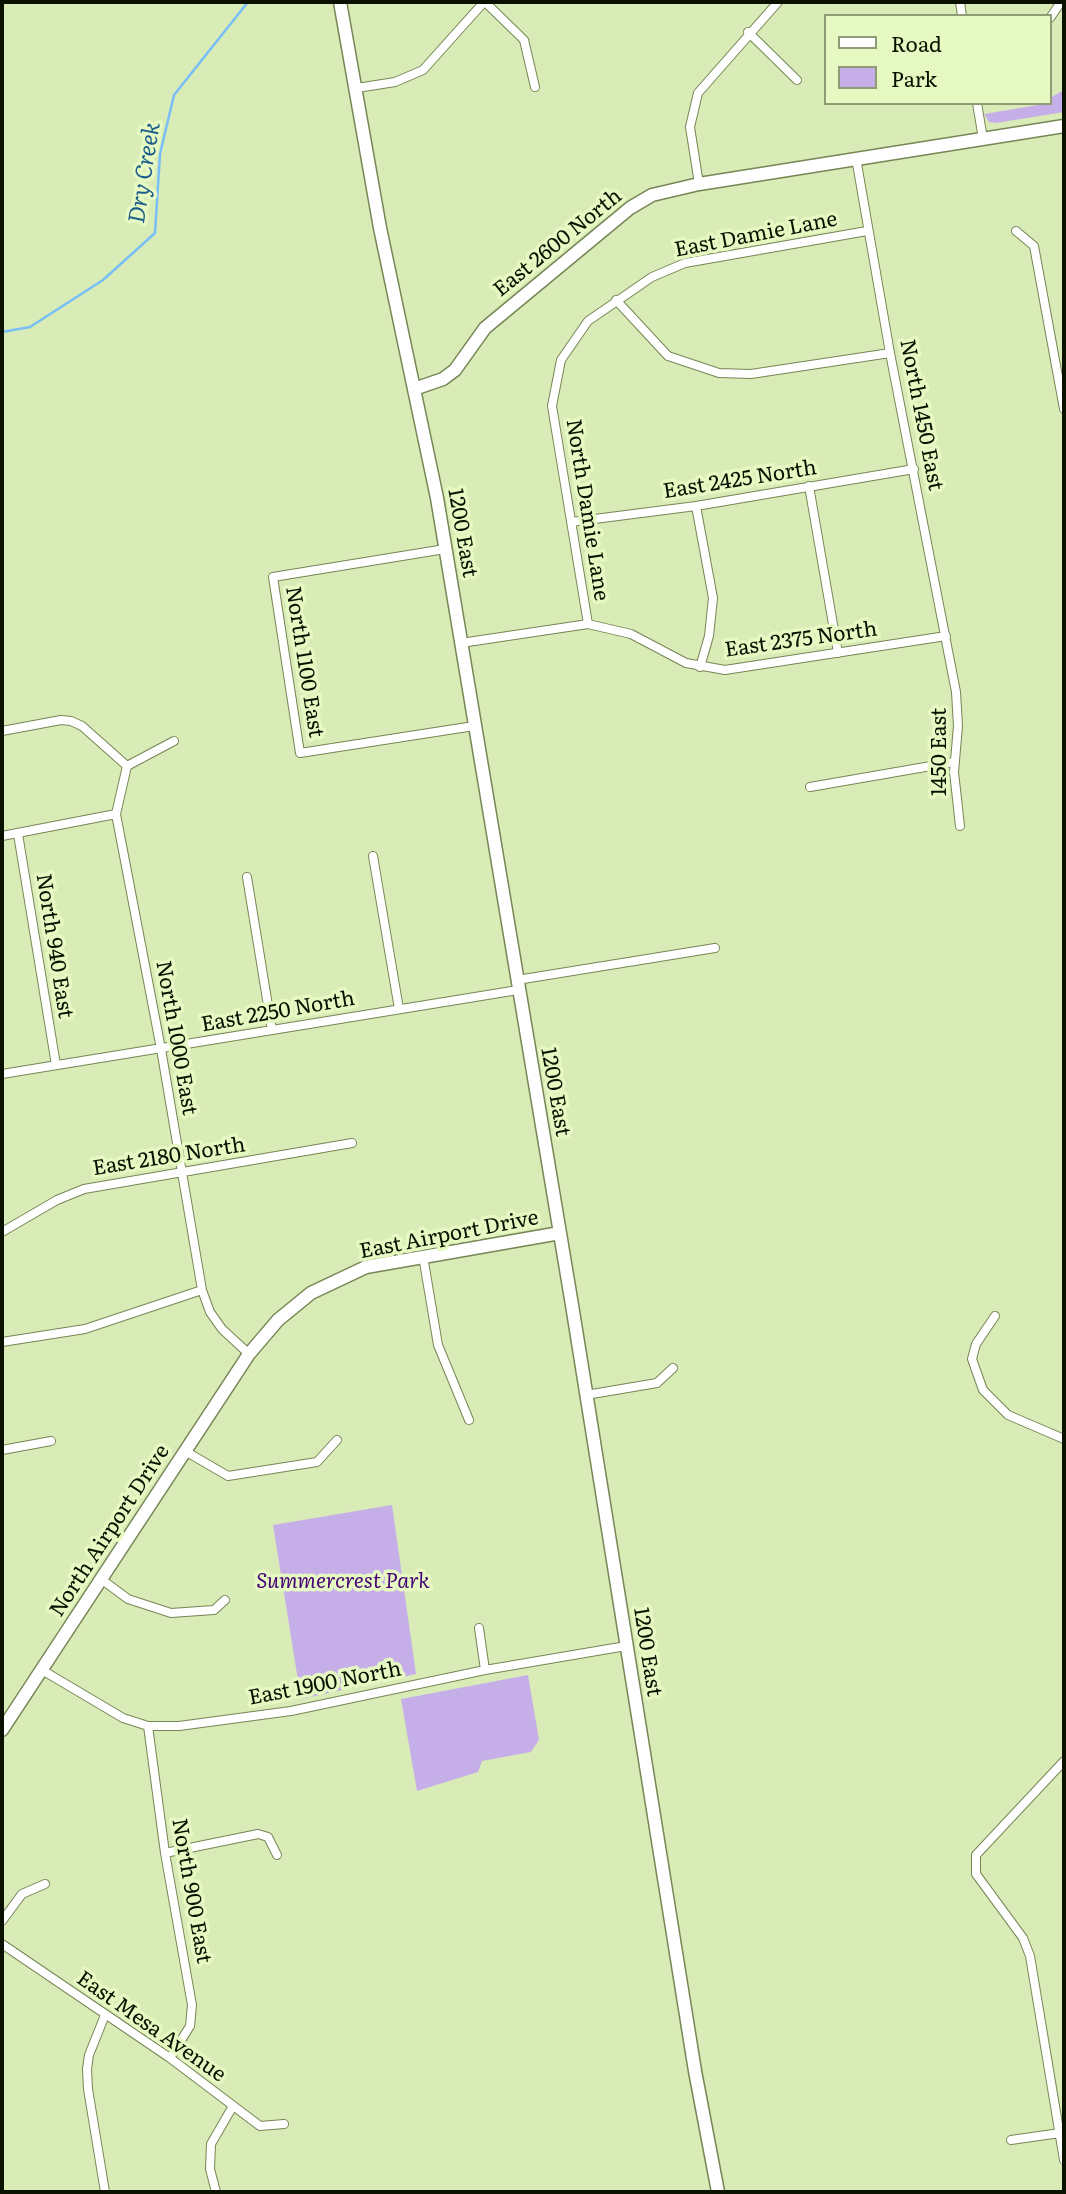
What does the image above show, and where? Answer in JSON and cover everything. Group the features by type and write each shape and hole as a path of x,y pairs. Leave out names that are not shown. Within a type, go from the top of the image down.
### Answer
{"main road":[{"name":"1200 East","path":"340,2 380,228 445,549 560,1233 696,2081 718,2192"},
{"name":"East 2600 North","path":"414,389 443,379 455,370 485,328 630,208 652,195 699,184 1064,126"},
{"name":"East Airport Drive","path":"249,1354 278,1320 323,1287 366,1267 560,1233"},
{"name":"North Airport Drive","path":"2,1730 249,1354"}],"street":[{"path":"357,88 395,82 423,69 485,2 524,40 535,87"},
{"path":"699,184 690,127 693,108 706,81 778,2"},
{"path":"748,32 797,80"},
{"path":"977,105 983,139"},
{"name":"North 1450 East","path":"856,158 890,353 954,677"},
{"name":"East Damie Lane","path":"652,277 685,264 867,231"},
{"path":"1016,231 1034,246 1064,409"},
{"name":"North Damie Lane","path":"588,624 552,406 554,395 561,360 589,321 652,277"},
{"path":"616,300 668,356 719,373 751,374 890,353"},
{"name":"East 2425 North","path":"571,522 696,506 914,469"},
{"path":"809,486 838,653"},
{"path":"696,506 713,598 709,636 700,667"},
{"name":"North 1100 East","path":"445,549 273,577 300,753 474,726"},
{"name":"East 2375 North","path":"461,643 588,624 631,634 673,657 700,667 725,670 946,636"},
{"name":"1450 East","path":"954,677 958,712 954,762 960,826"},
{"path":"2,731 61,720 71,721 82,726 127,766 174,741"},
{"path":"810,787 954,762"},
{"name":"North 1000 East","path":"127,766 116,814 162,1049 202,1290 210,1312 222,1329 249,1354"},
{"path":"2,836 116,814"},
{"name":"North 940 East","path":"18,834 56,1065"},
{"path":"373,856 399,1009"},
{"path":"247,877 272,1030"},
{"name":"East 2250 North","path":"2,1074 399,1009 715,948"},
{"name":"East 2180 North","path":"2,1232 57,1200 84,1189 352,1143"},
{"path":"423,1256 438,1345 469,1420"},
{"path":"2,1342 85,1329 202,1290"},
{"path":"995,1317 976,1344 972,1359 983,1390 1008,1415 1064,1439"},
{"path":"586,1395 657,1383 673,1368"},
{"path":"186,1451 228,1476 317,1462 337,1440"},
{"path":"2,1450 51,1441"},
{"path":"101,1579 128,1599 171,1613 214,1610 225,1600"},
{"path":"480,1628 485,1670"},
{"name":"East 1900 North","path":"42,1670 110,1712 148,1726 179,1726 290,1711 485,1670 626,1646"},
{"name":"North 900 East","path":"148,1726 165,1853 192,2005 190,2026 170,2057"},
{"path":"1064,1760 976,1855 976,1874 1023,1938 1030,1956 1064,2160"},
{"path":"165,1853 258,1835 268,1837 277,1855"},
{"path":"2,1921 22,1894 45,1884"},
{"name":"East Mesa Avenue","path":"2,1944 170,2057 260,2126 284,2124"},
{"path":"105,2015 89,2055 88,2089 105,2192"},
{"path":"216,2192 210,2169 211,2144 233,2106"},
{"path":"1011,2140 1060,2133"}],"green space":[{"path":"1064,90 1064,112 996,123 989,122 984,114 1052,105 1052,97"},
{"name":"Summercrest Park","path":"392,1505 416,1674 301,1699 273,1525"},
{"path":"528,1675 539,1740 531,1752 482,1761 478,1772 417,1791 401,1699"}],"waterway":[{"name":"Dry Creek","path":"2,332 30,327 103,280 155,233 160,154 174,95 248,2"}]}
